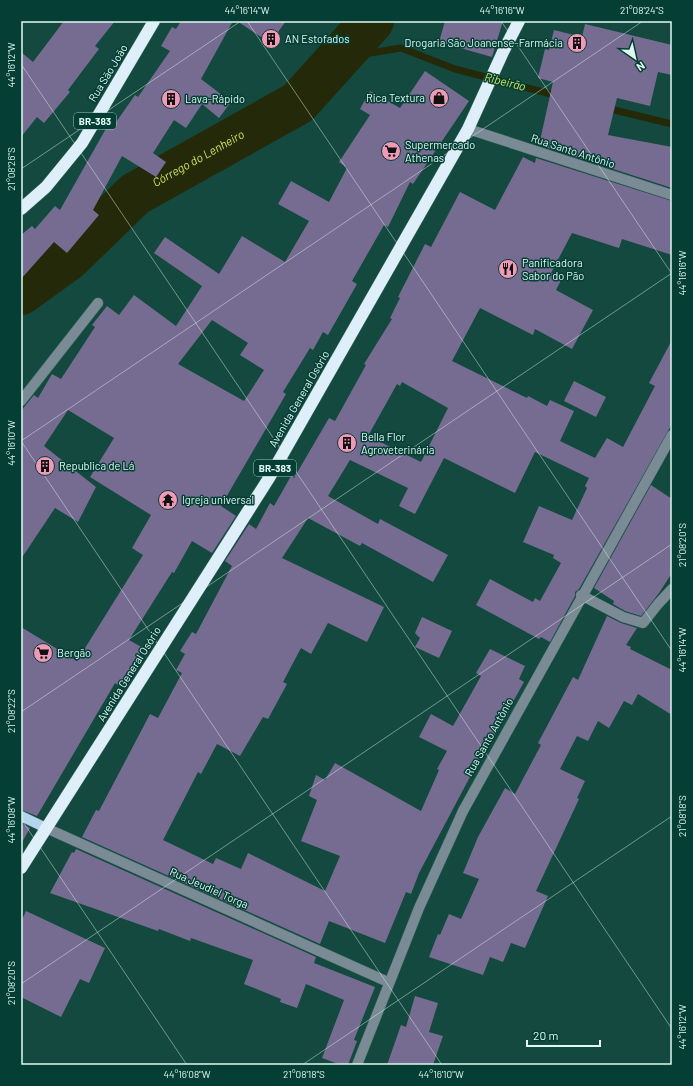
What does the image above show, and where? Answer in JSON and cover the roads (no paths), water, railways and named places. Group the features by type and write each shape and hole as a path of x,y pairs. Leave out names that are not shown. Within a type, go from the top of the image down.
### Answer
{"highway":[{"name":"Rua São João","path":"21,209 46,187 82,142 154,21"},
{"name":"Avenida General Osório","path":"21,868 269,478 468,129 503,52 519,21"}],"main road":[{"name":"Rua Jeudiel Torga","path":"21,816 46,828"}],"street":[{"name":"Rua Santo Antônio","path":"468,129 672,195"},
{"path":"21,401 98,303"},
{"name":"Rua Santo Antônio","path":"357,1065 388,982 419,908 463,811 581,595 672,435"},
{"path":"581,595 623,617 643,623 672,589"},
{"name":"Rua Jeudiel Torga","path":"46,828 388,982"}],"waterway":[{"name":"Córrego do Lenheiro","path":"21,293 68,259 135,194 298,103 372,21"},
{"name":"Ribeirão","path":"339,58 401,48 455,69 559,96"},
{"name":"Ribeirão","path":"606,108 672,124"}],"place":[{"name":"AN Estofados","path":"271,39"},
{"name":"Drogaria São Joanense-Farmácia","path":"577,43"},
{"name":"Rica Textura","path":"439,98"},
{"name":"Lava-Rápido","path":"171,99"},
{"name":"Supermercado Athenas","path":"391,151"},
{"name":"Panificadora Sabor do Pão","path":"508,269"},
{"name":"Bella Flor Agroveterinária","path":"347,443"},
{"name":"Republica de Lá","path":"45,466"},
{"name":"Igreja universal","path":"168,500"},
{"name":"Bergão","path":"43,653"}]}
